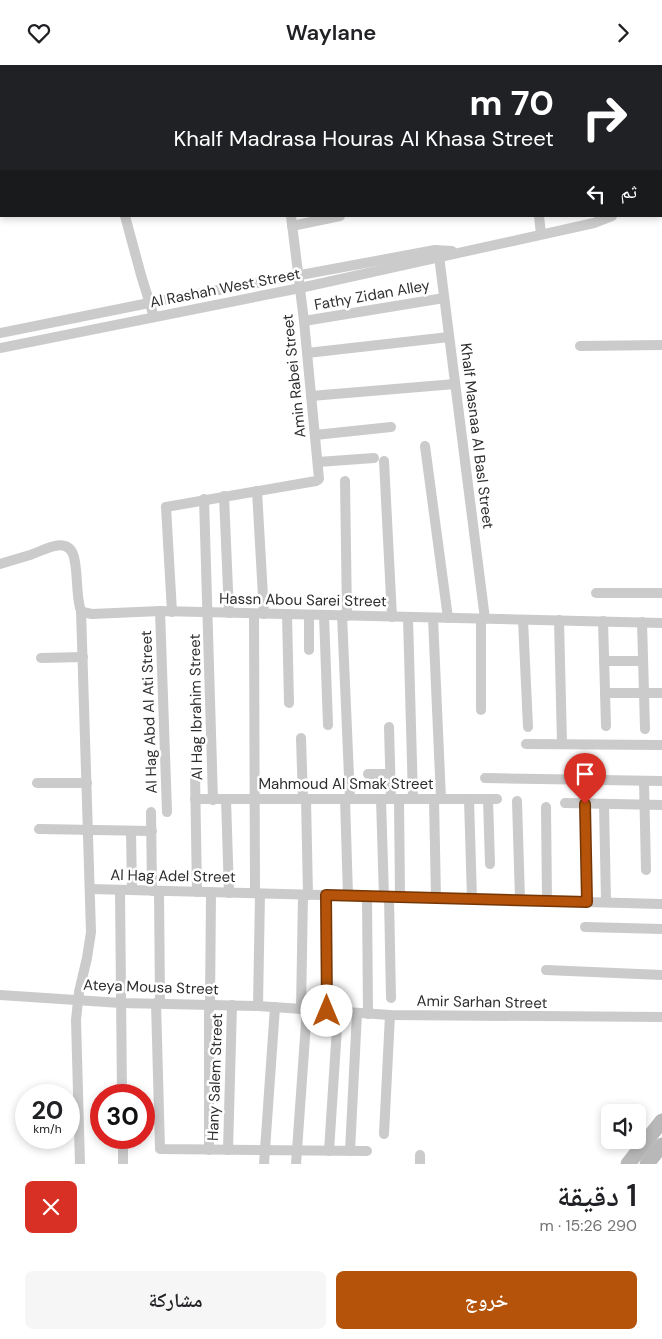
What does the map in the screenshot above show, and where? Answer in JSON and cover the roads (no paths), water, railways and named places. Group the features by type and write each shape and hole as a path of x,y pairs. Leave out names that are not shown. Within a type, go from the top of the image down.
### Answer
{"main road":[{"path":"628,1164 662,1121"},
{"path":"647,1164 662,1145"}],"street":[{"path":"125,217 154,317"},
{"path":"292,221 330,217"},
{"path":"539,217 541,234"},
{"name":"Al Rashah West Street","path":"0,348 300,288 594,223 609,217"},
{"name":"Amin Rabei Street","path":"292,221 318,462"},
{"name":"Al Rashah West Street","path":"0,333 149,303 435,250 445,249 455,253"},
{"name":"Khalf Masnaa Al Basl Street","path":"439,256 483,619 481,710"},
{"path":"263,282 265,295"},
{"name":"Fathy Zidan Alley","path":"304,321 444,298"},
{"path":"13,330 17,344"},
{"path":"307,353 449,337"},
{"path":"580,346 662,345"},
{"path":"311,396 455,384"},
{"path":"315,435 391,427"},
{"path":"426,446 448,618"},
{"path":"172,612 165,508 169,505 318,481 318,462 379,459 392,617"},
{"path":"345,481 348,896"},
{"path":"257,491 258,614 255,799 258,893 258,1006"},
{"path":"224,496 229,613"},
{"name":"Al Hag Ibrahim Street","path":"204,499 213,800"},
{"path":"0,564 49,547 60,546 67,548 74,556 81,610 90,889 90,944 78,1000 76,1020 80,1164"},
{"path":"596,593 662,593"},
{"name":"Hassn Abou Sarei Street","path":"81,610 92,614 160,611 662,623"},
{"name":"Al Hag Abd Al Ati Street","path":"160,611 167,812"},
{"path":"287,614 289,703"},
{"path":"309,615 309,651"},
{"path":"324,615 328,725"},
{"path":"408,617 413,799"},
{"path":"433,617 438,799 436,898"},
{"path":"523,619 528,727"},
{"path":"559,620 562,744"},
{"path":"603,621 606,726"},
{"path":"642,622 645,729"},
{"path":"42,658 82,657"},
{"path":"604,661 643,661"},
{"path":"605,693 662,693"},
{"path":"389,727 390,799 387,897 391,998"},
{"path":"296,1164 304,1009 306,895 301,738"},
{"path":"526,744 662,745"},
{"path":"195,773 197,892"},
{"path":"368,774 390,774"},
{"path":"485,778 662,781"},
{"path":"644,781 646,870"},
{"path":"37,783 87,783"},
{"name":"Mahmoud Al Smak Street","path":"195,799 492,799 490,864"},
{"path":"226,799 229,893"},
{"path":"390,799 400,897"},
{"path":"469,799 472,899"},
{"path":"517,801 520,900"},
{"path":"565,803 662,805"},
{"path":"585,804 587,902"},
{"path":"604,804 606,902"},
{"path":"546,807 547,901"},
{"path":"151,812 156,891 160,1149 367,1151"},
{"path":"39,829 152,831"},
{"path":"132,831 132,890"},
{"name":"Al Hag Adel Street","path":"90,889 662,904"},
{"path":"120,890 122,1084"},
{"path":"209,1150 211,892"},
{"path":"326,895 333,1011 329,1151"},
{"path":"367,896 368,1014"},
{"path":"585,927 662,929"},
{"path":"546,970 662,975"},
{"name":"Ateya Mousa Street","path":"0,995 122,1003 210,1004 304,1009"},
{"name":"Hany Salem Street","path":"228,1150 232,1005"},
{"path":"264,1164 275,1007"},
{"name":"Amir Sarhan Street","path":"304,1009 390,1015 662,1017"},
{"path":"350,1151 357,1013"},
{"path":"384,1134 390,1015"},
{"path":"123,1149 123,1164"}]}
